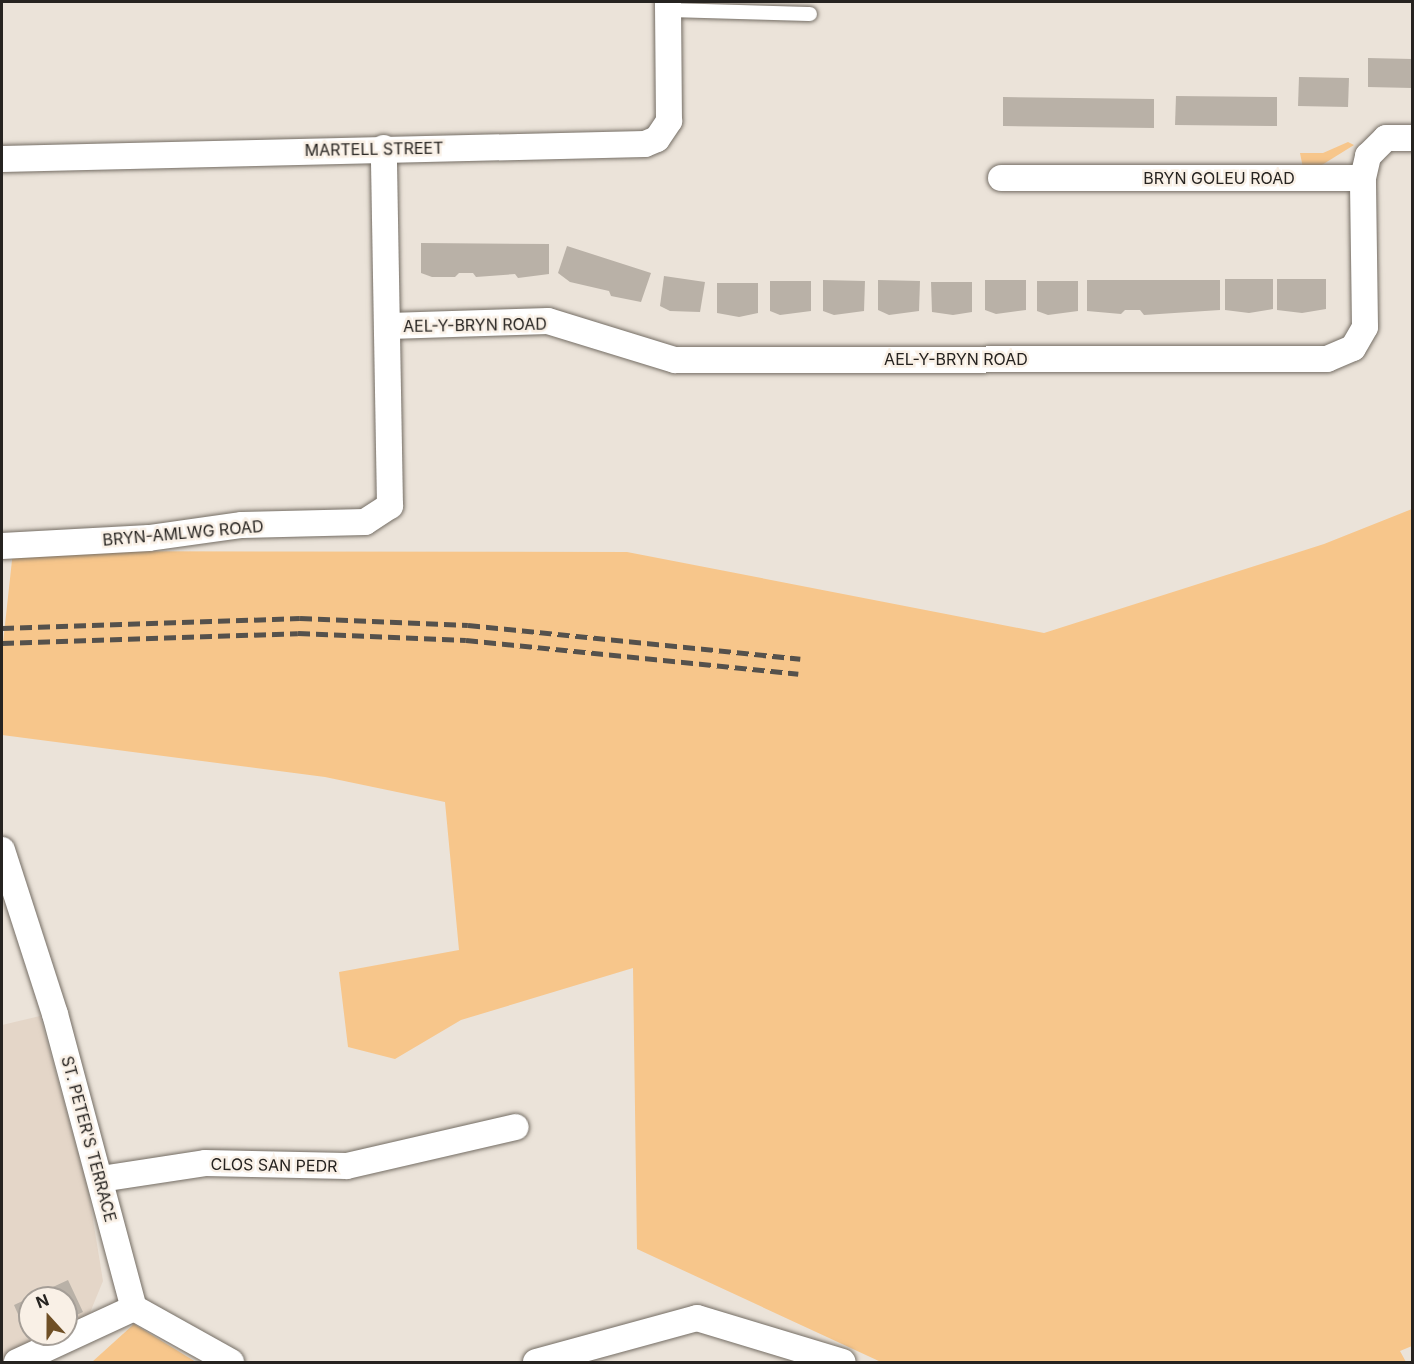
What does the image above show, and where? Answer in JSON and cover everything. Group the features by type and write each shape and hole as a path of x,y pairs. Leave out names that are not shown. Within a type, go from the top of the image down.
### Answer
{"street":[{"name":"MARTELL STREET","path":"2,159 384,148 645,144 657,139 669,121 668,6"},
{"path":"1363,178 1368,156 1386,138 1413,138"},
{"path":"384,148 389,326"},
{"name":"BRYN GOLEU ROAD","path":"1001,178 1363,178"},
{"name":"AEL-Y-BRYN ROAD","path":"389,326 548,321 675,360 1327,359 1353,348 1365,327 1363,178"},
{"name":"BRYN-AMLWG ROAD","path":"2,546 149,538 242,525 365,522 390,506 389,326"},
{"name":"ST. PETER'S TERRACE","path":"2,850 54,1014 101,1179 134,1308"},
{"name":"CLOS SAN PEDR","path":"101,1179 205,1163 347,1166 516,1126"},
{"path":"17,1362 134,1308 231,1362"},
{"path":"536,1362 697,1318 843,1362"}],"lane":[{"path":"668,6 810,14"}],"shaded area":[{"path":"1348,142 1354,145 1309,173 1303,168 1300,153 1323,153"},
{"path":"1412,509 1412,1346 1400,1351 1406,1362 881,1362 637,1249 633,968 461,1020 395,1059 348,1047 339,972 459,950 445,802 325,777 2,735 2,652 13,551 627,552 1044,633 1324,544"},
{"path":"40,1016 88,1189 103,1281 87,1320 78,1324 78,1286 18,1286 18,1346 32,1346 2,1360 2,1025"},
{"path":"134,1324 196,1362 92,1362"}],"building":[{"path":"1368,58 1412,59 1412,88 1368,87"},
{"path":"1299,77 1349,78 1348,107 1298,106"},
{"path":"1176,96 1277,97 1277,126 1175,125"},
{"path":"1003,97 1154,99 1154,128 1003,126"},
{"path":"421,243 549,244 549,274 518,278 515,274 476,277 473,273 459,273 455,277 432,277 421,273"},
{"path":"567,246 651,273 641,302 611,296 609,291 570,282 558,273"},
{"path":"664,276 705,282 700,312 670,311 660,306"},
{"path":"1225,279 1273,279 1273,309 1249,313 1225,310"},
{"path":"1277,279 1326,279 1326,309 1302,313 1277,310"},
{"path":"823,280 865,281 864,311 834,315 823,311"},
{"path":"878,280 920,281 919,311 889,315 878,310"},
{"path":"985,280 1026,280 1026,310 996,314 985,310"},
{"path":"1087,280 1220,280 1220,310 1144,315 1140,310 1125,310 1121,314 1087,311"},
{"path":"770,281 811,281 811,311 780,315 770,311"},
{"path":"1037,281 1078,281 1078,311 1048,315 1037,311"},
{"path":"931,282 972,282 972,312 953,315 932,312"},
{"path":"717,283 758,283 758,313 739,317 717,313"},
{"path":"68,1280 71,1286 55,1286"},
{"path":"78,1301 83,1312 78,1314"}],"railway":[{"path":"2,628 300,618 468,625 800,659"},
{"path":"2,643 298,633 466,640 798,674"}]}
